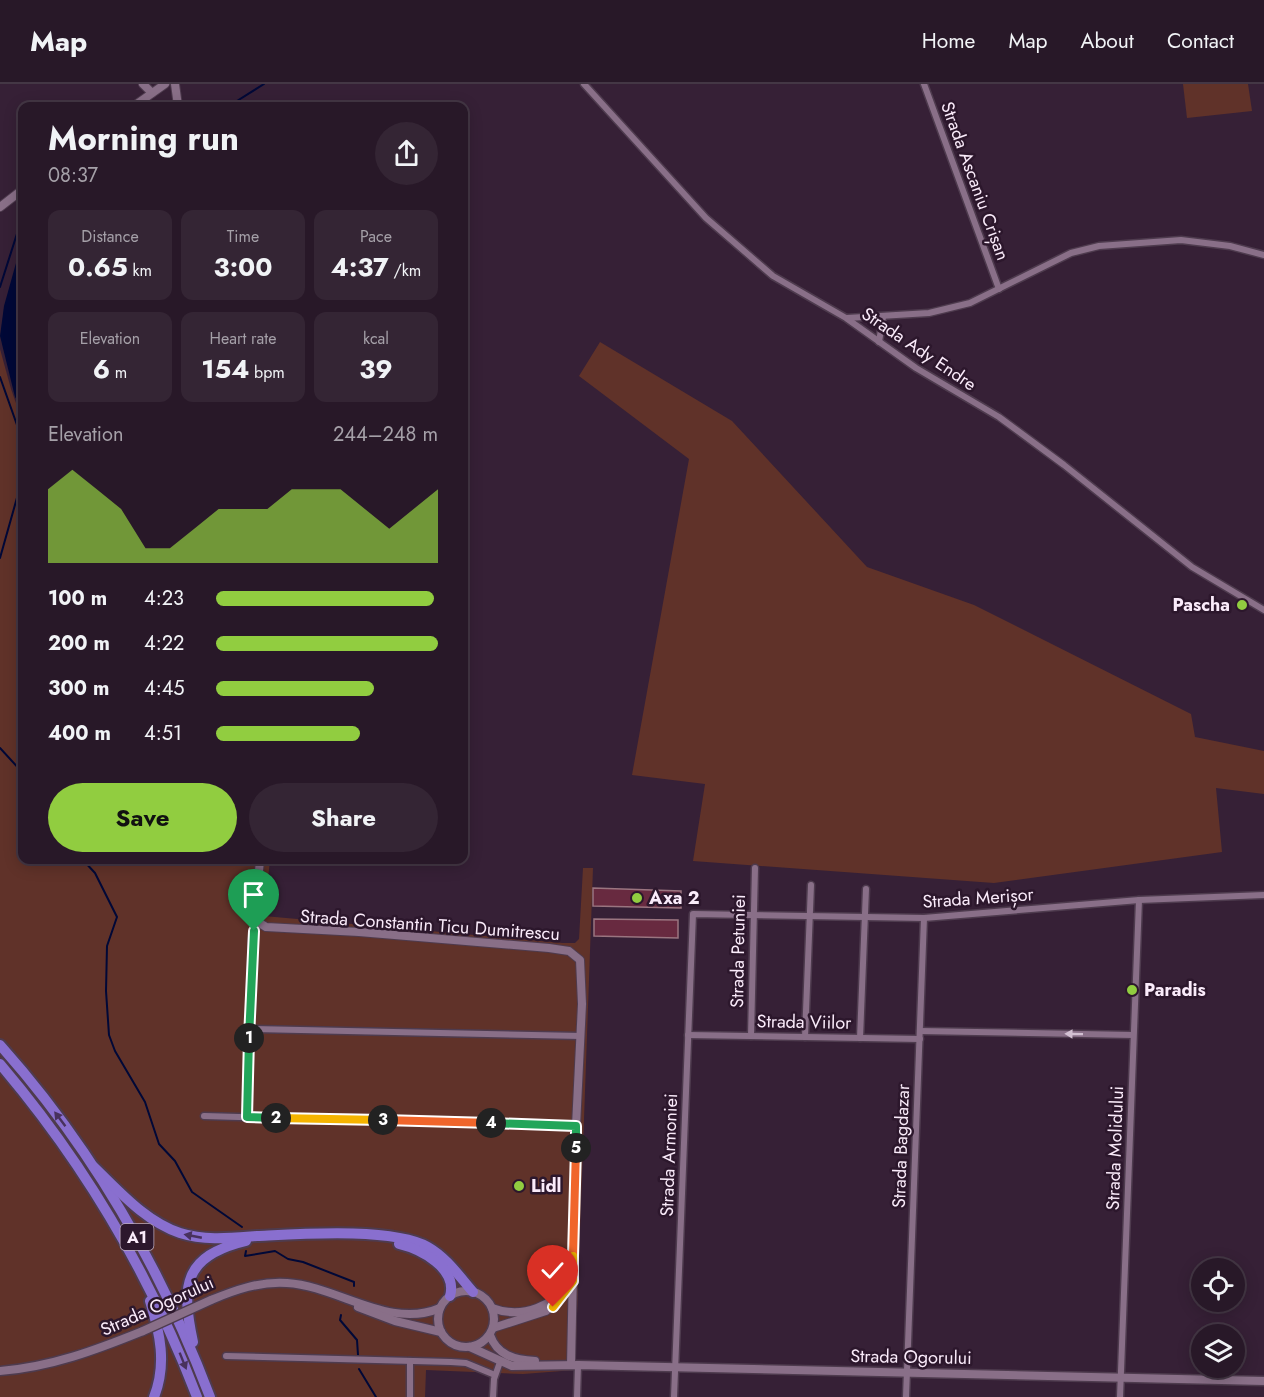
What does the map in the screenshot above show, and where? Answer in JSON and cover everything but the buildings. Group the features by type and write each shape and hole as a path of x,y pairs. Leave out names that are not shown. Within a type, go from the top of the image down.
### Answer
{"highway":[{"name":"A1","path":"0,1045 48,1102 94,1167 152,1264 210,1397"},
{"name":"A1","path":"0,1064 72,1156 110,1215 163,1315 197,1397"},
{"path":"94,1167 147,1216 181,1233 216,1239 299,1233 390,1237 422,1244 441,1256 473,1292"},
{"path":"199,1368 186,1304 187,1288 194,1271 204,1260 219,1250 272,1235"},
{"path":"345,1235 397,1244 419,1251 445,1272 452,1285 450,1296"},
{"path":"138,1266 156,1320 162,1349 160,1378 154,1397"}],"main road":[{"name":"Strada Ogorului","path":"0,1371 48,1365 77,1357 239,1289 273,1283 299,1284 390,1312 416,1314 440,1308"},
{"path":"461,1291 473,1292 483,1296 492,1308 495,1318 492,1331 479,1344 470,1347 456,1346 441,1332 438,1320 440,1308 450,1296 461,1291"},
{"name":"Strada Ogorului","path":"328,1293 377,1315 441,1332"},
{"name":"Strada Ogorului","path":"492,1331 497,1349 513,1358 576,1368 676,1367 1264,1381"},
{"name":"Strada Ogorului","path":"470,1347 512,1366 558,1365"}],"street":[{"path":"143,84 152,93"},
{"path":"140,102 165,84"},
{"path":"175,84 177,102"},
{"name":"Strada Ady Endre","path":"584,84 677,188 736,245 788,287 846,318 946,386 999,417 1064,465 1192,567 1264,610"},
{"name":"Strada Ascaniu Crișan","path":"924,84 999,289"},
{"path":"0,207 18,193"},
{"path":"846,318 883,317 949,309 970,303 1071,253 1099,246 1181,240 1230,246 1264,255"},
{"path":"879,342 883,317"},
{"path":"247,1117 252,938 258,922 255,907 260,864"},
{"name":"Strada Petuniei","path":"751,1036 755,868"},
{"path":"805,1037 811,885"},
{"path":"860,1038 866,889"},
{"name":"Strada Merișor","path":"693,914 924,918 1139,900 1264,895"},
{"name":"Strada Molidului","path":"1120,1397 1139,900"},
{"name":"Strada Armoniei","path":"674,1397 693,914"},
{"name":"Strada Bagdazar","path":"906,1397 924,918"},
{"name":"Strada Constantin Ticu Dumitrescu","path":"258,922 274,929 359,932 569,951 577,956 581,964 581,1036 576,1126 573,1281 576,1368"},
{"path":"249,1029 581,1036"},
{"path":"920,1031 1133,1035"},
{"name":"Strada Viilor","path":"688,1035 920,1039"},
{"path":"204,1116 576,1126"},
{"path":"492,1331 546,1311 559,1301 573,1281"},
{"path":"492,1308 506,1311 532,1310 544,1306 563,1293"},
{"path":"225,1356 466,1363 495,1375"},
{"path":"410,1361 410,1397"},
{"path":"493,1397 495,1375 500,1362"},
{"path":"576,1368 577,1397"}],"shaded area":[{"path":"1183,84 1248,84 1252,111 1187,118"},
{"path":"18,261 18,401 0,336 4,306"},
{"path":"600,342 732,421 867,567 974,605 1191,714 1195,737 1264,751 1264,794 1216,788 1222,852 994,883 693,861 705,784 632,775 689,459 579,376"},
{"path":"0,349 18,409 18,864 270,864 264,916 563,943 575,943 579,939 583,868 593,868 575,1370 523,1374 426,1370 425,1397 0,1397"}],"waterway":[{"path":"235,102 264,84"},
{"path":"0,287 18,231"},
{"path":"0,377 18,428"},
{"path":"0,558 18,494"},
{"path":"0,748 18,768"},
{"path":"87,864 95,873 117,917 107,946 106,991 109,1035 115,1051 145,1102 159,1144 175,1161 192,1192 242,1227"},
{"path":"246,1251 245,1256 275,1251 288,1259 303,1262 354,1282 354,1286"},
{"path":"341,1315 340,1320 357,1340 358,1355"},
{"path":"359,1369 376,1397"}],"place":[{"name":"Pascha","path":"1242,605"},
{"name":"Axa 2","path":"637,898"},
{"name":"Paradis","path":"1132,990"},
{"name":"Lidl","path":"519,1186"}],"route":[{"path":"254,931 247,1117 576,1126 573,1281 553,1307"}]}
